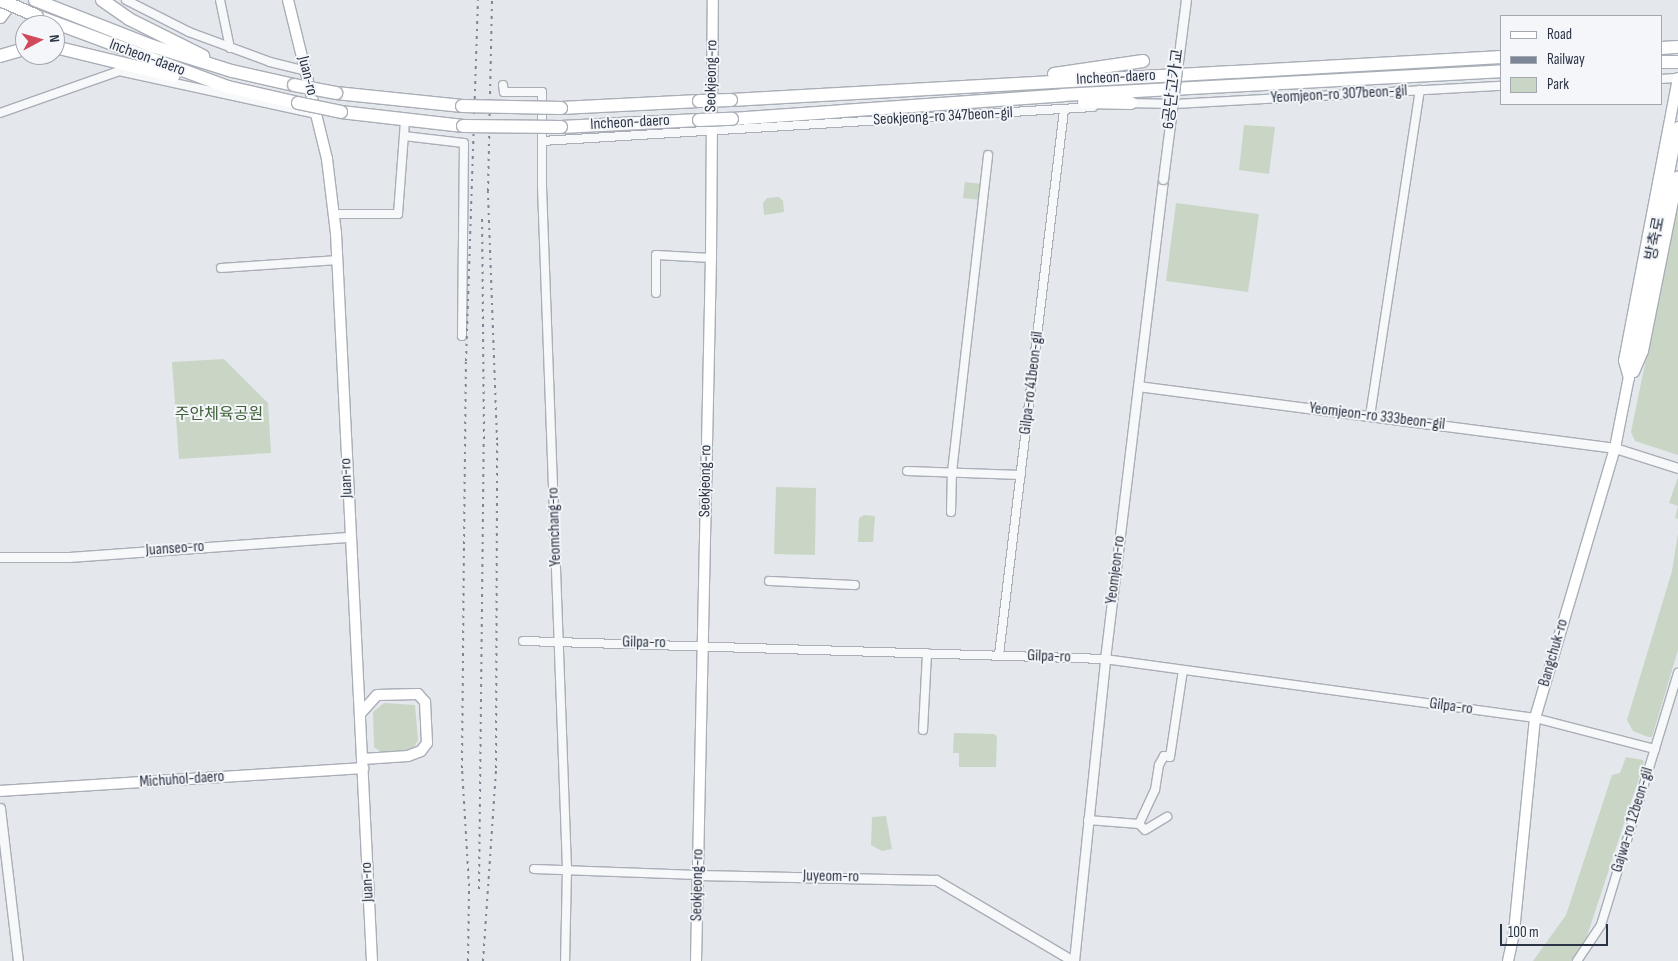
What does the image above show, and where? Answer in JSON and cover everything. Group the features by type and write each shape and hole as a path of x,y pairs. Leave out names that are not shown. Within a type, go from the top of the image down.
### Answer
{"highway":[{"name":"Incheon-daero","path":"0,0 37,16 228,87 341,112 404,121 463,126 561,127 732,119 974,101 1500,71"},
{"path":"102,0 129,19 232,71"},
{"name":"Incheon-daero","path":"40,2 152,46 232,71 336,93 462,106 561,108 731,100 1500,57"},
{"path":"1663,48 1678,47"},
{"path":"65,49 228,87"},
{"path":"0,56 15,52"},
{"path":"975,85 1143,61"},
{"path":"1663,62 1678,62"},
{"path":"974,101 1022,104 1131,103"}],"main road":[{"path":"0,17 13,0"},
{"name":"Juan-ro","path":"288,0 327,159 334,214 338,260 372,961"},
{"name":"Seokjeong-ro","path":"696,961 711,258 713,0"},
{"path":"1629,379 1624,360 1678,78"},
{"name":"방축로","path":"1635,351 1678,127"},
{"path":"1629,379 1639,364 1643,351 1678,176"},
{"name":"Bangchuk-ro","path":"1508,961 1514,932 1535,718 1615,448 1635,351"},
{"path":"360,714 377,695 418,694 425,702 427,742 421,751 408,756 363,763"},
{"name":"Michuhol-daero","path":"0,791 363,763"}],"street":[{"path":"126,0 150,14 230,48 305,70"},
{"path":"220,0 230,48"},
{"name":"6공단고가교","path":"1163,179 1186,0"},
{"path":"0,113 119,71 316,114"},
{"path":"1663,79 1678,78"},
{"name":"Yeomchang-ro","path":"503,85 504,92 542,92 542,141 567,869 565,961"},
{"name":"Yeomjeon-ro 307beon-gil","path":"1176,104 1500,86"},
{"path":"1370,416 1420,90"},
{"name":"Seokjeong-ro 347beon-gil","path":"542,141 1064,110 1131,103 1176,104"},
{"name":"Gilpa-ro 41beon-gil","path":"998,655 1064,110"},
{"path":"334,214 398,214 404,121"},
{"path":"404,136 464,143 462,336"},
{"path":"950,512 952,472 988,155"},
{"name":"Yeomjeon-ro","path":"1073,961 1105,659 1163,179"},
{"path":"656,294 656,255 711,258"},
{"path":"222,268 338,260"},
{"name":"Yeomjeon-ro 333beon-gil","path":"1138,386 1615,448 1678,468"},
{"path":"907,471 1021,475"},
{"name":"Juanseo-ro","path":"0,557 69,557 350,537"},
{"path":"769,581 854,584"},
{"name":"Gilpa-ro","path":"523,641 703,645 1105,659 1535,718 1655,749"},
{"path":"923,730 927,653"},
{"path":"1139,824 1155,790 1159,765 1164,756 1170,757 1183,670"},
{"name":"Gajwa-ro 12beon-gil","path":"1577,961 1601,925 1678,673"},
{"path":"0,808 18,961"},
{"path":"1088,820 1139,824 1144,830 1167,817"},
{"name":"Juyeom-ro","path":"534,869 698,875 936,880 1073,961"}],"green space":[{"path":"1244,125 1275,127 1269,174 1239,170"},
{"path":"965,182 982,184 980,200 963,198"},
{"path":"779,197 783,201 784,212 764,215 763,203 767,198"},
{"path":"1176,203 1259,214 1248,292 1166,281"},
{"path":"1678,204 1678,455 1635,441 1631,432"},
{"name":"주안체육공원","path":"224,359 268,403 271,453 179,459 172,362"},
{"path":"1678,477 1678,506 1669,503"},
{"path":"776,487 816,488 815,555 774,554"},
{"path":"1678,506 1678,519 1675,518"},
{"path":"864,515 875,516 873,542 858,542 859,518"},
{"path":"1678,533 1678,650 1652,737 1648,737 1633,731 1627,720 1672,571"},
{"path":"384,703 415,705 418,740 413,750 381,752 374,747 373,712"},
{"path":"954,733 994,734 997,736 996,767 959,767 959,753 953,753"},
{"path":"1626,757 1643,760 1644,763 1587,936 1571,961 1533,961 1566,915 1612,775 1620,773"},
{"path":"886,816 892,849 882,851 871,845 872,817"}],"railway":[{"path":"468,961 469,886 462,768 464,544 466,361 478,0"},
{"path":"483,961 496,768 497,440 488,191 492,0"},
{"path":"479,889 484,439 482,216"}]}
